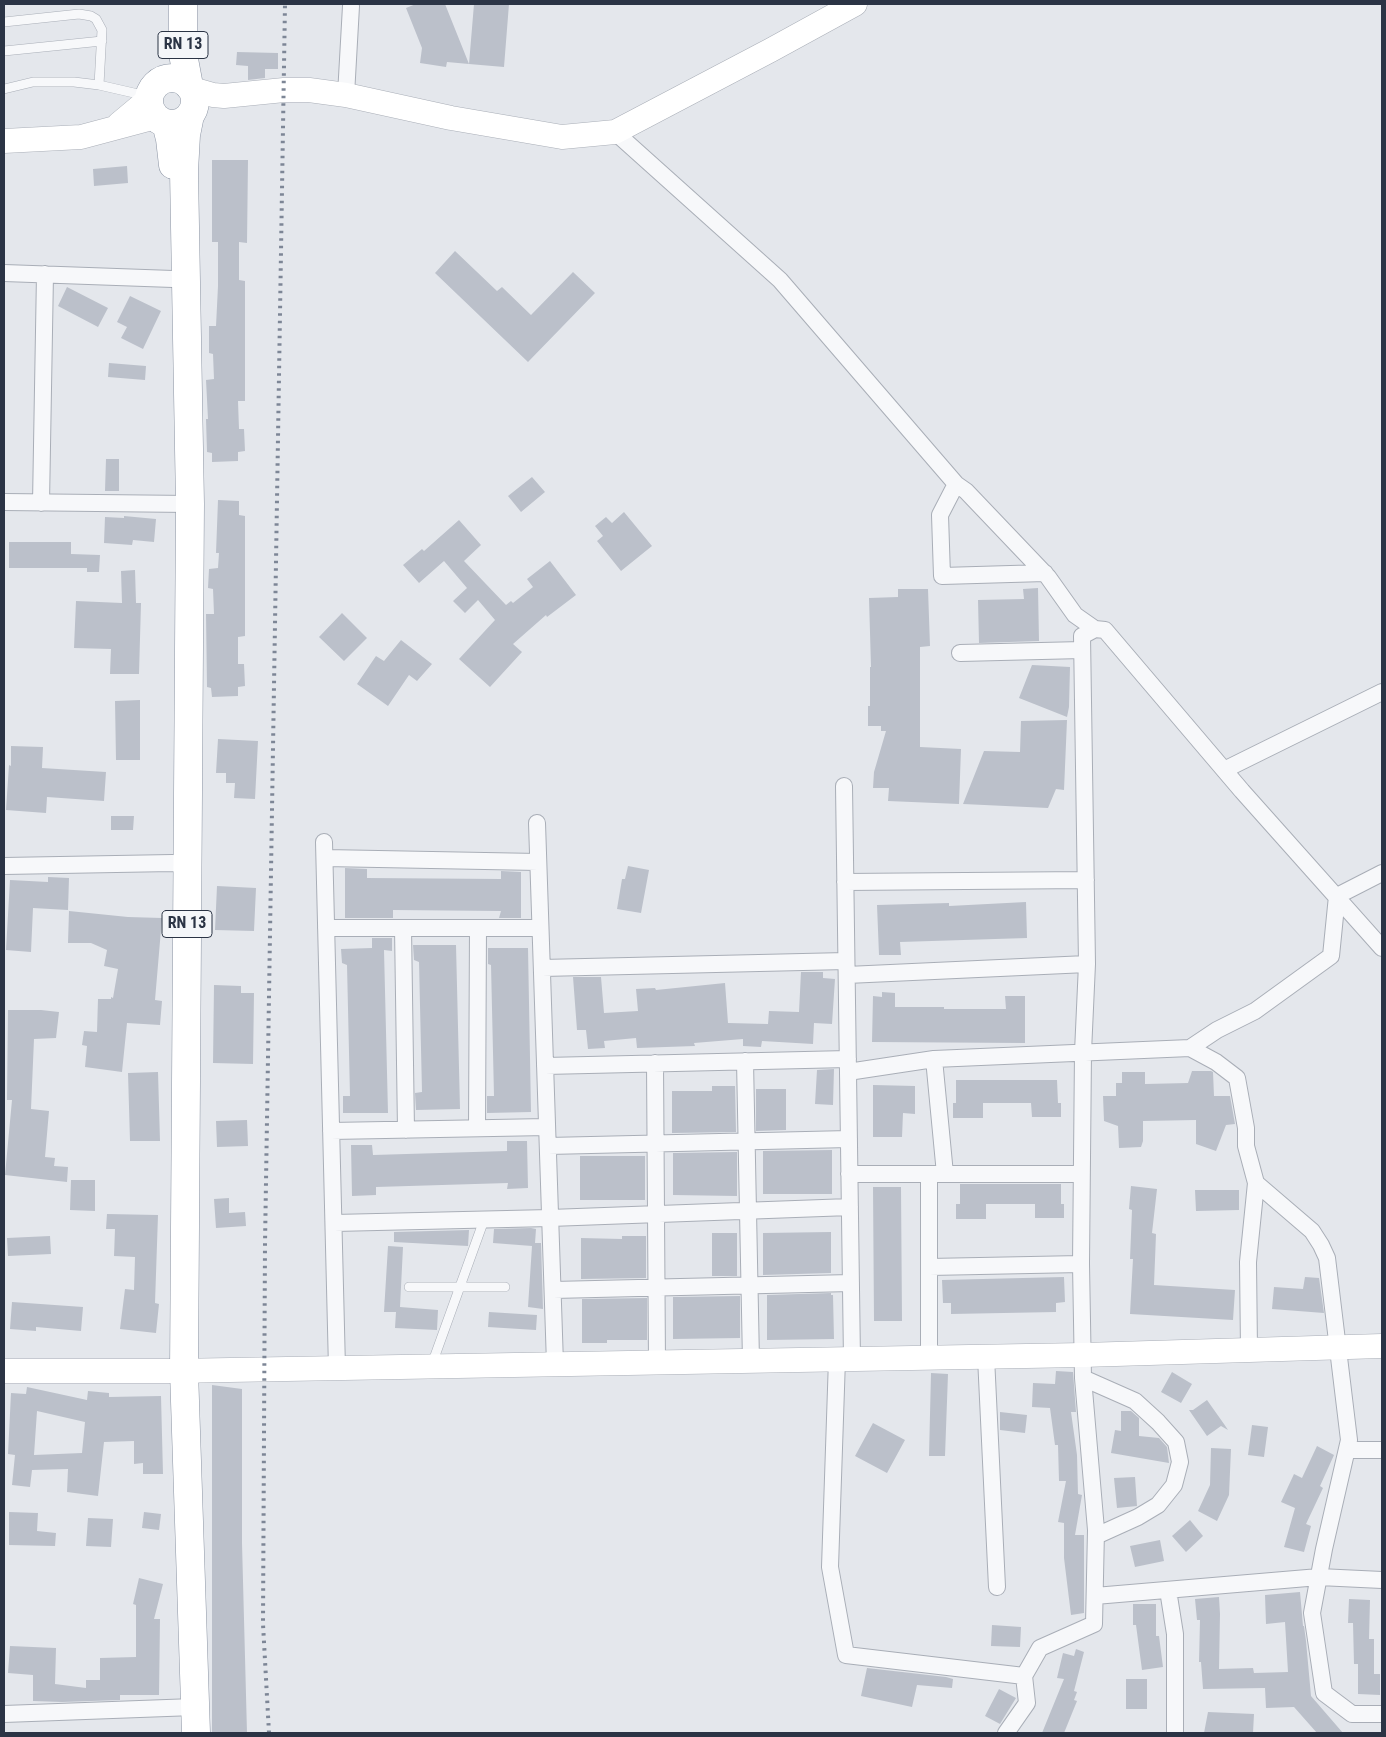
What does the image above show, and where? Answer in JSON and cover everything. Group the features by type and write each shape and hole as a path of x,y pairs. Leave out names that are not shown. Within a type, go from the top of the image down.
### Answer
{"highway":[{"name":"RN 13","path":"166,4 164,58 171,102 173,279 182,505"},
{"name":"RN 13","path":"183,4 183,54 171,102 186,136 184,170 182,505 172,612 180,864 175,1272 178,1371 173,1499 186,1720"}],"main road":[{"path":"4,141 81,137 112,130 171,102 284,90 309,90 346,95 451,118 562,137 615,132 855,4"},
{"path":"4,1371 178,1371 986,1357 1083,1366 1249,1350 1382,1346"}],"street":[{"path":"346,95 352,6"},
{"path":"615,132 780,280 956,484 966,491 1045,573 1075,615 1095,629 1105,630 1224,770 1382,948"},
{"path":"4,273 173,279"},
{"path":"41,503 45,274"},
{"path":"956,484 940,515 942,576 1045,573"},
{"path":"4,502 182,505"},
{"path":"1006,1733 1026,1703 1024,1676 1040,1648 1094,1624 1096,1536 1083,1366 1081,1174 1087,964 1082,636 1095,629"},
{"path":"960,653 1082,650"},
{"path":"1224,770 1382,692"},
{"path":"844,786 851,1283 830,1567 846,1655 1024,1676"},
{"path":"537,823 555,1364"},
{"path":"337,1368 324,850 538,862"},
{"path":"4,866 180,864"},
{"path":"1337,896 1382,873"},
{"path":"845,882 1086,880"},
{"path":"1190,1048 1217,1030 1255,1011 1331,956 1337,896"},
{"path":"326,928 540,928"},
{"path":"403,928 406,1130"},
{"path":"477,1128 478,928"},
{"path":"542,968 846,968 1087,964"},
{"path":"545,1066 745,1061 848,1065 934,1059 1190,1048 1216,1062 1237,1078 1246,1128 1246,1146 1256,1183 1248,1262 1249,1350"},
{"path":"934,1059 946,1174"},
{"path":"745,1061 751,1361"},
{"path":"656,1063 657,1362"},
{"path":"331,1131 547,1127"},
{"path":"548,1146 849,1139"},
{"path":"849,1174 1081,1174"},
{"path":"929,1174 929,1358"},
{"path":"1256,1183 1312,1231 1321,1244 1327,1258 1349,1440 1312,1613 1324,1692 1352,1714 1382,1714"},
{"path":"334,1223 550,1218 850,1207"},
{"path":"929,1267 1081,1264"},
{"path":"552,1290 851,1283"},
{"path":"986,1357 997,1587"},
{"path":"1083,1366 1135,1402 1158,1422 1176,1442 1180,1462 1174,1485 1158,1505 1138,1517 1096,1536"},
{"path":"1347,1450 1382,1450"},
{"path":"1095,1596 1319,1577 1382,1580"},
{"path":"1168,1590 1175,1634 1175,1733"},
{"path":"4,1714 186,1720"}],"lane":[{"path":"4,22 85,14 91,16 100,24 102,30 99,85"},
{"path":"4,52 102,41"},
{"path":"4,89 33,82 74,82 99,85 171,102"},
{"path":"431,1367 484,1220"},
{"path":"409,1287 505,1287"}],"building":[{"path":"416,4 445,4 469,64 447,62 446,67 420,63 422,48 406,8"},
{"path":"474,4 509,4 504,67 469,64"},
{"path":"237,52 278,53 278,69 265,69 265,78 248,80 248,66 236,65"},
{"path":"212,160 248,160 247,243 239,242 239,280 245,281 245,401 238,401 239,429 244,429 245,451 238,452 238,461 212,462 212,453 207,452 206,380 214,379 213,354 209,353 209,326 216,326 218,286 218,242 212,242"},
{"path":"127,166 128,183 94,186 93,169"},
{"path":"455,251 497,291 502,287 531,315 573,272 595,293 528,362 435,273"},
{"path":"67,287 108,308 98,327 58,306"},
{"path":"130,296 161,311 143,349 121,338 127,327 117,322"},
{"path":"109,363 146,366 145,380 108,377"},
{"path":"106,459 119,459 119,491 105,491"},
{"path":"532,477 545,492 521,512 508,496"},
{"path":"218,500 239,501 239,515 245,516 245,636 238,637 238,664 244,664 245,686 238,687 238,696 212,697 211,688 207,687 206,614 214,614 213,589 208,588 209,569 218,568 219,553 216,553"},
{"path":"624,512 652,546 621,571 597,541 603,536 595,526 606,517 612,523"},
{"path":"124,516 156,519 154,542 133,540 132,545 104,543 105,517 124,518"},
{"path":"459,520 481,545 464,561 506,605 511,601 513,603 533,587 527,579 550,561 576,595 547,617 546,615 513,644 522,652 490,687 459,659 495,620 478,600 465,613 453,601 467,588 444,561 419,583 403,565 422,549 424,551"},
{"path":"9,542 71,542 71,554 100,555 99,572 87,572 87,568 9,568"},
{"path":"135,570 136,603 141,603 139,674 110,674 111,649 74,648 76,601 122,603 121,571"},
{"path":"1038,588 1039,641 979,643 978,600 1024,599 1023,589"},
{"path":"898,589 928,589 930,646 920,647 920,747 961,749 959,804 888,801 889,788 873,788 874,772 886,731 881,731 881,726 868,726 871,667 869,598 898,597"},
{"path":"342,613 367,638 344,661 319,637"},
{"path":"401,640 432,664 417,681 409,675 388,706 357,684 376,656 384,661"},
{"path":"1032,665 1070,667 1067,717 1019,698"},
{"path":"140,700 140,760 116,760 115,701"},
{"path":"1067,720 1064,790 1056,789 1048,808 963,804 984,751 1020,752 1021,721"},
{"path":"218,739 258,741 255,799 234,798 235,783 226,783 226,773 216,773"},
{"path":"11,746 43,747 42,768 106,772 104,801 47,797 46,813 6,810 9,765 11,766"},
{"path":"111,816 134,816 133,830 111,830"},
{"path":"628,866 649,870 641,913 617,909 622,879 625,879"},
{"path":"345,868 367,869 367,878 501,879 501,871 521,872 521,918 499,918 501,911 393,910 393,918 345,918"},
{"path":"48,877 69,878 68,910 33,908 31,952 6,950 10,880 48,882"},
{"path":"217,886 256,888 254,931 215,930"},
{"path":"1026,902 1027,938 900,942 901,955 879,955 877,905 949,903 949,906"},
{"path":"69,911 128,917 162,918 155,1000 162,1001 160,1025 127,1023 122,1072 85,1067 87,1046 82,1045 84,1031 97,1032 98,999 113,998 118,969 104,966 107,950 91,943 68,943"},
{"path":"372,938 392,938 392,951 384,950 388,1113 343,1113 343,1096 350,1096 347,965 342,963 341,949 372,948"},
{"path":"413,945 456,945 460,1109 416,1110 415,1093 422,1092 419,962 414,960"},
{"path":"488,948 528,948 531,1112 487,1113 487,1096 494,1096 491,965 488,964"},
{"path":"801,972 823,972 823,978 835,979 832,1024 814,1023 813,1044 762,1041 761,1047 743,1046 743,1039 694,1043 695,1046 637,1048 636,1038 604,1041 605,1048 588,1049 586,1030 577,1030 573,977 601,977 604,1013 638,1011 636,989 655,988 656,990 725,983 728,1023 768,1024 769,1011 799,1012"},
{"path":"214,985 241,986 241,993 254,993 253,1064 213,1063"},
{"path":"882,992 895,993 895,1007 944,1007 944,1009 1006,1009 1005,996 1025,996 1025,1043 872,1042 873,996 882,997"},
{"path":"8,1010 59,1012 56,1038 34,1039 31,1109 49,1111 45,1157 55,1158 54,1166 68,1167 67,1182 5,1175 12,1100 7,1100"},
{"path":"834,1069 833,1105 815,1104 817,1070"},
{"path":"1192,1071 1213,1072 1214,1096 1230,1096 1235,1124 1226,1125 1216,1151 1196,1144 1196,1120 1143,1121 1143,1141 1141,1147 1119,1148 1118,1126 1104,1121 1103,1096 1116,1096 1116,1083 1122,1083 1122,1072 1145,1072 1145,1084 1188,1083"},
{"path":"158,1072 160,1141 130,1141 128,1073"},
{"path":"956,1080 1057,1080 1058,1103 1061,1103 1061,1117 1032,1117 1031,1103 983,1103 983,1118 953,1118 953,1103 956,1103"},
{"path":"873,1085 915,1086 915,1114 903,1113 902,1137 873,1137"},
{"path":"712,1086 735,1086 736,1132 672,1133 672,1091 712,1091"},
{"path":"756,1089 786,1089 786,1130 756,1131"},
{"path":"247,1120 248,1146 217,1147 216,1121"},
{"path":"507,1141 527,1141 528,1188 507,1189 508,1183 376,1187 376,1195 352,1196 351,1145 372,1145 373,1155 507,1151"},
{"path":"832,1150 832,1194 763,1194 763,1151"},
{"path":"737,1152 737,1196 673,1195 673,1153"},
{"path":"580,1156 645,1156 645,1200 580,1200"},
{"path":"71,1180 95,1180 95,1211 70,1210"},
{"path":"960,1184 1061,1184 1061,1204 1064,1204 1064,1218 1035,1218 1035,1204 986,1204 986,1219 956,1219 956,1204 960,1204"},
{"path":"1131,1186 1157,1189 1152,1233 1156,1234 1154,1285 1235,1290 1233,1320 1130,1314 1133,1259 1130,1259 1132,1210 1129,1209"},
{"path":"873,1187 901,1187 902,1321 874,1321"},
{"path":"1195,1190 1239,1190 1239,1210 1196,1211"},
{"path":"229,1198 229,1213 245,1212 246,1226 216,1228 214,1199"},
{"path":"107,1214 158,1215 155,1303 159,1304 156,1333 120,1329 125,1289 134,1290 135,1257 114,1256 115,1229 106,1229"},
{"path":"494,1229 536,1229 535,1243 541,1243 543,1309 528,1307 532,1246 493,1243"},
{"path":"469,1230 468,1246 394,1242 394,1232"},
{"path":"831,1232 831,1273 763,1275 763,1233"},
{"path":"712,1233 737,1233 737,1276 712,1276"},
{"path":"50,1236 51,1254 8,1256 7,1238"},
{"path":"622,1236 646,1236 646,1278 581,1279 581,1238 622,1239"},
{"path":"388,1246 403,1247 400,1307 438,1310 437,1330 395,1328 396,1312 384,1312"},
{"path":"1064,1277 1065,1302 1056,1303 1056,1312 951,1314 951,1303 943,1303 942,1280"},
{"path":"1305,1277 1319,1278 1324,1313 1272,1309 1274,1287 1303,1289"},
{"path":"831,1293 833,1295 834,1339 767,1340 767,1295"},
{"path":"740,1296 740,1338 673,1339 673,1297"},
{"path":"647,1298 647,1340 607,1340 607,1343 582,1343 582,1299"},
{"path":"12,1302 83,1307 81,1331 36,1327 36,1331 10,1329"},
{"path":"489,1312 537,1315 536,1330 488,1327"},
{"path":"1056,1371 1073,1372 1076,1412 1071,1412 1077,1455 1078,1494 1082,1495 1075,1535 1084,1535 1084,1613 1071,1615 1064,1558 1064,1523 1058,1522 1066,1481 1059,1481 1058,1445 1055,1445 1050,1408 1032,1407 1033,1383 1055,1384"},
{"path":"1172,1372 1192,1384 1181,1403 1161,1392"},
{"path":"931,1373 948,1374 945,1456 929,1456"},
{"path":"212,1385 242,1389 242,1543 247,1733 212,1733"},
{"path":"27,1387 87,1400 88,1391 109,1393 109,1397 161,1396 163,1474 143,1474 143,1463 134,1464 134,1441 104,1442 98,1496 67,1492 68,1469 32,1470 30,1487 12,1485 15,1455 8,1454 11,1393 26,1394","holes":["37,1411 85,1422 82,1453 34,1455"]},
{"path":"1207,1400 1228,1430 1221,1426 1207,1436 1189,1410 1193,1410"},
{"path":"1121,1411 1131,1411 1139,1418 1139,1436 1159,1438 1167,1447 1169,1463 1111,1453 1115,1430 1121,1431"},
{"path":"1000,1412 1027,1415 1025,1433 1000,1430"},
{"path":"873,1423 905,1440 887,1473 855,1456"},
{"path":"1252,1425 1268,1427 1264,1457 1248,1455"},
{"path":"1317,1446 1334,1455 1320,1486 1323,1488 1306,1524 1311,1526 1304,1552 1284,1547 1295,1508 1281,1502 1294,1474 1302,1478"},
{"path":"1211,1448 1231,1449 1229,1495 1217,1521 1198,1511 1210,1485"},
{"path":"1135,1477 1137,1506 1117,1508 1114,1478"},
{"path":"9,1512 38,1513 37,1531 56,1533 55,1546 9,1545"},
{"path":"144,1512 161,1514 159,1530 142,1528"},
{"path":"88,1518 113,1519 111,1547 86,1546"},
{"path":"1190,1520 1203,1536 1186,1552 1172,1536"},
{"path":"1160,1540 1164,1561 1135,1567 1130,1546"},
{"path":"139,1578 163,1584 154,1619 160,1619 159,1695 120,1695 120,1700 33,1701 33,1675 8,1673 10,1646 56,1648 55,1684 86,1688 86,1680 100,1680 100,1658 136,1657 136,1605 133,1604"},
{"path":"1300,1592 1311,1696 1343,1733 1317,1733 1294,1707 1266,1708 1265,1688 1203,1689 1201,1662 1199,1662 1200,1620 1197,1620 1195,1599 1219,1597 1219,1669 1253,1668 1254,1673 1288,1672 1285,1622 1266,1624 1265,1595"},
{"path":"1349,1599 1370,1600 1369,1639 1374,1639 1374,1674 1380,1674 1380,1695 1358,1694 1358,1664 1354,1664 1353,1623 1348,1623"},
{"path":"1133,1604 1156,1604 1156,1636 1159,1636 1163,1667 1142,1670 1136,1625 1133,1625"},
{"path":"992,1625 1021,1627 1020,1647 991,1646"},
{"path":"1076,1649 1084,1652 1074,1691 1077,1692 1074,1700 1077,1701 1064,1733 1042,1733 1064,1679 1057,1678 1063,1653 1074,1656"},
{"path":"867,1668 946,1677 953,1679 952,1688 917,1685 912,1707 861,1696"},
{"path":"1126,1679 1147,1679 1147,1709 1126,1709"},
{"path":"999,1689 1016,1698 1000,1724 985,1716"},
{"path":"1208,1712 1254,1714 1253,1733 1204,1733"}],"railway":[{"path":"269,1733 263,1624 265,1244 285,4"}]}
